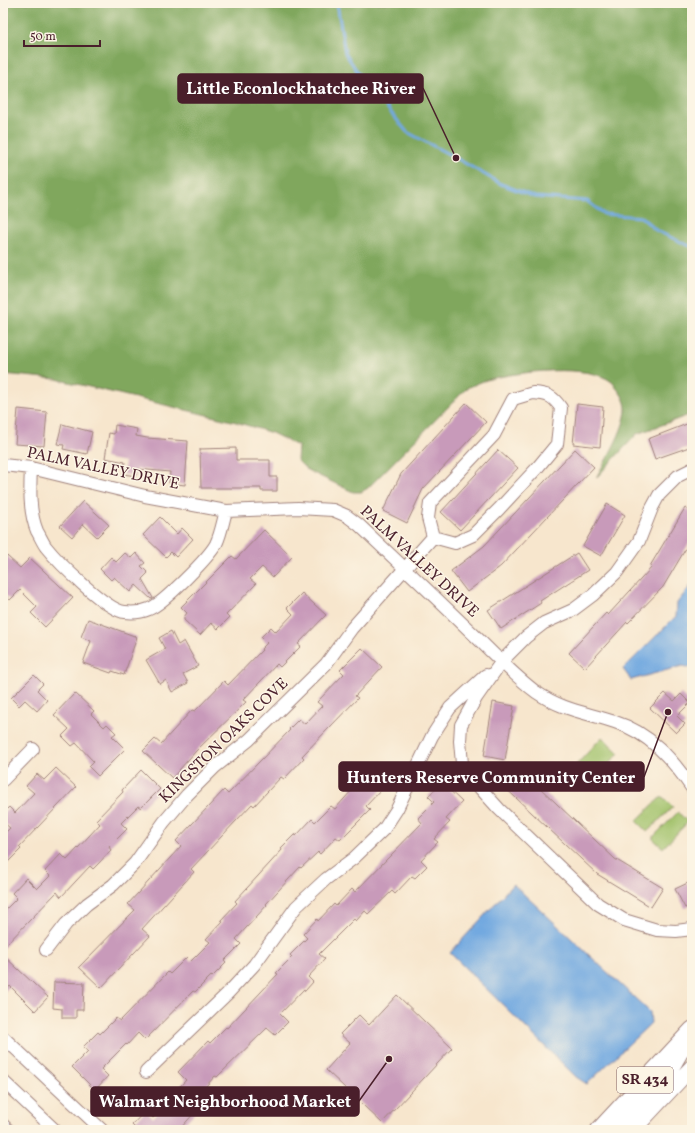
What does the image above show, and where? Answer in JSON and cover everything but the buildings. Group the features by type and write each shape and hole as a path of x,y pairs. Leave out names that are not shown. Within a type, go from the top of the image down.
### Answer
{"main road":[{"name":"SR 434","path":"598,1130 692,1030"},
{"path":"615,1130 668,1074 692,1030"},
{"name":"SR 434","path":"633,1130 692,1067"}],"street":[{"path":"533,393 546,394 556,400 561,408 557,444 538,467 473,535 455,543 433,537 428,518 430,503 494,435 513,399 533,393"},
{"name":"PALM VALLEY DRIVE","path":"3,465 30,468 145,496 226,511 298,508 333,510 347,516 359,525 406,569 523,681 548,700 565,708 615,722 636,731 661,749 677,766 692,788"},
{"path":"30,468 30,497 37,530 45,546 86,587 104,601 123,612 138,612 149,609 161,603 201,564 217,543 226,511"},
{"path":"146,1072 228,993 254,965 296,907 326,879 354,858 384,830 397,809 432,736 450,708 526,637 544,623 573,610 593,595 617,572 639,541 659,494 678,476 692,469"},
{"name":"KINGSTON OAKS COVE","path":"46,950 66,924 82,909 113,885 135,864 164,822 187,795 215,767 249,740 326,664 352,628 433,537"},
{"path":"502,661 476,698 461,725 460,741 462,764 471,778 499,810 598,904 624,920 657,930 676,931 692,929"},
{"path":"3,780 33,749"},
{"path":"3,1037 102,1130"},
{"path":"3,1081 55,1130"},
{"path":"3,1125 8,1130"}],"green space":[{"path":"3,3 692,3 692,414 637,434 596,478 619,435 625,417 625,401 612,382 601,376 570,371 535,372 502,376 467,388 368,488 361,492 353,492 307,470 297,460 298,446 272,433 236,422 56,379 3,374"},
{"path":"602,737 619,753 593,781 576,765"},
{"path":"662,796 673,807 647,832 636,821"},
{"path":"678,812 688,822 663,848 652,838"}],"water":[{"path":"692,584 692,668 682,666 631,680 623,669 676,616 677,603"},
{"path":"513,884 650,1012 651,1023 587,1084 576,1077 450,953"}],"waterway":[{"path":"337,3 345,53 359,74 407,132 501,184 535,197 587,201 604,214 641,217 657,231 692,247"}],"place":[{"name":"Little Econlockhatchee River","path":"456,158"},
{"name":"Hunters Reserve Community Center","path":"668,712"},
{"name":"Walmart Neighborhood Market","path":"389,1059"}]}
